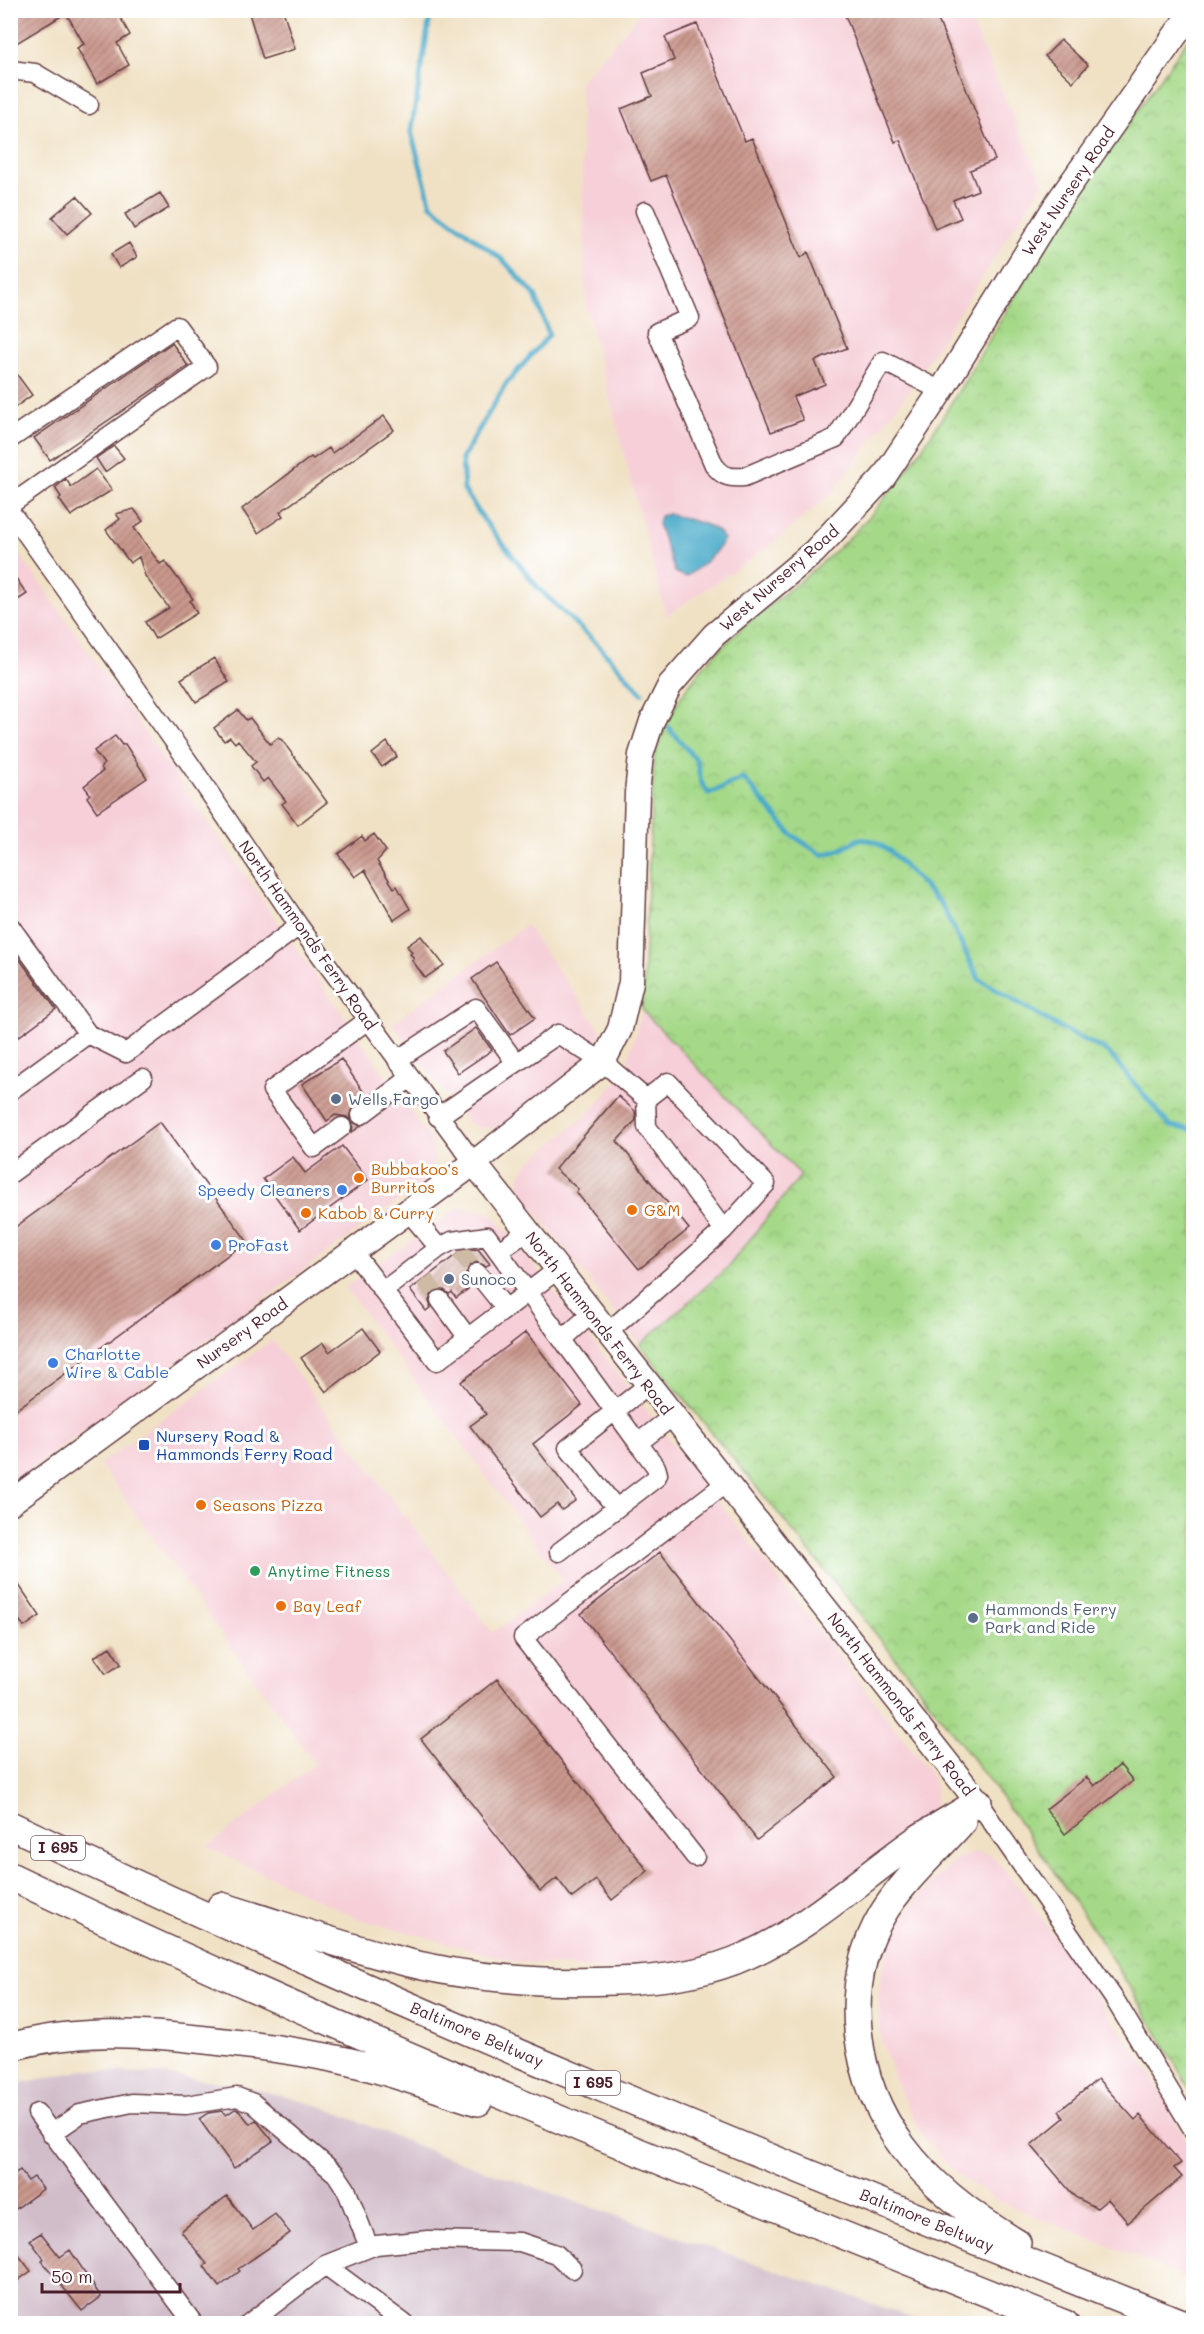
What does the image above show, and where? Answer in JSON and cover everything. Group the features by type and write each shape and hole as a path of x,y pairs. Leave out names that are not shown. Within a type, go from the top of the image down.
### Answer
{"highway":[{"path":"105,1869 390,1958 447,1970 510,1979 579,1983 644,1980 697,1972 746,1956 776,1941 812,1919 917,1840 978,1802"},
{"path":"978,1802 931,1858 905,1882 882,1916 867,1950 858,1985 857,2030 866,2072 881,2112 897,2138 930,2178 999,2233 1086,2284"},
{"name":"Baltimore Beltway","path":"10,1825 410,2006 1184,2324"},
{"name":"I 695","path":"10,1876 218,1972 667,2165 1065,2324"},
{"path":"10,2047 67,2036 120,2032 294,2050 406,2078 667,2165"}],"main road":[{"name":"West Nursery Road","path":"474,1163 603,1062 620,1029 631,982 637,794 642,755 652,721 670,685 691,658 714,635 814,552 869,494 911,438 1058,202 1193,10"},
{"name":"Nursery Road","path":"10,1503 474,1163"},
{"name":"North Hammonds Ferry Road","path":"474,1163 526,1232 978,1802"}],"street":[{"path":"10,70 35,73 89,105"},
{"path":"645,211 690,318 657,332 714,465 721,474 730,478 744,477 836,438 884,361 941,391"},
{"path":"10,439 177,326 207,367 10,505"},
{"name":"North Hammonds Ferry Road","path":"10,511 190,764 299,926 474,1163"},
{"path":"10,926 88,1034 126,1053 299,926"},
{"path":"397,1060 476,1008 516,1063"},
{"path":"342,1127 314,1148 272,1090 368,1020"},
{"path":"10,1091 88,1034"},
{"path":"438,1117 558,1034 603,1062 646,1100 647,1127 724,1230"},
{"path":"10,1174 144,1078"},
{"path":"361,1115 410,1078"},
{"path":"607,1333 724,1230 766,1184 668,1082 646,1100"},
{"path":"408,1211 450,1247"},
{"path":"499,1251 526,1232"},
{"path":"383,1291 419,1274 450,1247 487,1236 656,1467 658,1474 559,1552"},
{"path":"353,1251 437,1361 557,1270"},
{"path":"477,1273 506,1309"},
{"path":"440,1300 468,1338"},
{"path":"562,1340 591,1314"},
{"path":"616,1508 568,1448 648,1385"},
{"path":"638,1443 673,1416"},
{"path":"695,1857 523,1638 726,1483"},
{"name":"North Hammonds Ferry Road","path":"978,1802 1115,2000 1194,2131"},
{"path":"51,2134 80,2114 132,2103 186,2105 237,2097 253,2103 336,2174 346,2188 369,2247"},
{"path":"38,2113 51,2134 194,2324"},
{"path":"248,2324 326,2265 369,2247 428,2240 520,2242 556,2254 572,2269"},
{"path":"326,2265 405,2324"}],"shaded area":[{"path":"642,11 966,11 1043,183 905,396 832,493 766,549 666,616 586,306 580,82"},
{"path":"10,540 432,1142 434,1161 431,1172 422,1183 11,1484"},
{"path":"526,925 602,1032 575,1072 502,1128 478,1128 469,1123 392,1024"},
{"path":"642,1010 801,1175 728,1267 640,1345 521,1193 519,1186 520,1175 527,1164 588,1114 624,1073"},
{"path":"460,1207 487,1212 497,1219 928,1770 935,1786 935,1805 924,1822 763,1937 676,1966 612,1971 513,1961 356,1918 207,1847 315,1764 100,1464 272,1340 493,1633 563,1580 345,1287"},
{"path":"974,1853 990,1854 1021,1889 1149,2071 1193,2152 1193,2280 1000,2202 956,2174 922,2135 899,2090 881,2040 878,1999 882,1971 892,1938 911,1906 957,1859"},
{"path":"85,2070 159,2074 241,2085 323,2107 438,2154 928,2323 11,2324 11,2085"}],"green space":[{"path":"1193,32 1193,2096 1135,1996 1072,1898 1005,1802 861,1616 640,1345 728,1267 801,1175 642,1010 654,758 668,720 687,687 710,659 851,536 903,475 950,405 1073,204"}],"water":[{"path":"669,514 707,525 724,539 707,561 685,577 675,572 658,524 660,516"}],"building":[{"path":"23,10 116,10 130,35 117,43 129,65 97,84 77,48 84,44 66,13 10,47 10,18"},
{"path":"248,10 283,10 295,49 263,59"},
{"path":"843,10 934,10 995,160 970,170 978,190 953,200 961,218 935,229 900,140 895,142"},
{"path":"697,24 745,141 752,138 801,258 808,252 847,348 815,361 825,384 793,397 803,420 771,432 666,175 651,181 621,109 652,96 643,73 674,60 665,37"},
{"path":"1061,40 1088,65 1073,82 1045,56"},
{"path":"160,193 169,208 134,229 125,214"},
{"path":"77,196 92,213 67,234 52,217"},
{"path":"129,243 137,257 119,268 111,254"},
{"path":"172,343 188,366 50,460 34,438"},
{"path":"10,365 32,395 10,411"},
{"path":"384,416 394,430 280,512 283,516 258,533 242,509 311,457 313,459 329,448 332,453"},
{"path":"114,446 124,458 105,472 96,458"},
{"path":"96,469 112,490 71,516 59,499 61,497 55,488 66,479 71,487"},
{"path":"134,509 143,521 134,528 160,564 165,561 193,599 190,601 197,613 155,639 145,622 169,608 145,576 139,557 130,563 106,530 120,519 116,514"},
{"path":"10,570 27,594 10,605"},
{"path":"214,658 229,682 196,702 181,679"},
{"path":"238,710 246,720 250,718 270,744 278,738 282,740 327,802 298,825 282,804 286,801 268,778 263,782 251,766 256,762 238,740 235,743 230,737 224,741 214,728"},
{"path":"115,736 122,745 125,744 147,778 97,812 87,797 90,794 84,786 103,771 101,767 104,764 94,751"},
{"path":"387,742 397,756 382,767 372,754"},
{"path":"374,834 386,851 377,861 394,888 397,886 410,909 394,920 365,870 355,877 338,854 362,836 365,841"},
{"path":"421,936 444,965 425,978 412,960 414,958 410,954 412,952 407,946"},
{"path":"10,946 56,1009 10,1043"},
{"path":"496,962 535,1018 510,1035 472,979"},
{"path":"476,1028 492,1050 458,1073 443,1051"},
{"name":"Wells Fargo","path":"341,1059 365,1094 353,1103 355,1105 350,1117 352,1122 361,1126 352,1132 353,1125 347,1117 335,1115 327,1121 302,1084"},
{"name":"G&M","path":"618,1096 635,1111 636,1120 617,1141 689,1229 639,1269 576,1192 578,1189 555,1169"},
{"path":"160,1122 247,1241 10,1414 10,1231"},
{"path":"342,1146 368,1180 300,1230 263,1179 293,1157 305,1173"},
{"path":"478,1249 490,1264 486,1266 476,1262 470,1265 466,1274 468,1280 464,1283 468,1289 456,1298 452,1292 449,1294 444,1290 433,1291 429,1301 431,1307 426,1311 410,1290 461,1251"},
{"path":"363,1328 380,1351 326,1392 301,1358 323,1343 329,1352"},
{"path":"526,1332 582,1405 533,1444 576,1500 562,1510 557,1504 540,1517 470,1426 486,1414 461,1382"},
{"path":"660,1552 837,1777 757,1840 581,1614"},
{"path":"10,1572 40,1616 24,1627 10,1607"},
{"path":"110,1647 121,1664 106,1674 94,1657"},
{"path":"497,1679 648,1871 612,1900 596,1880 572,1898 557,1878 540,1891 421,1739"},
{"path":"1120,1765 1133,1781 1065,1834 1046,1809 1087,1777 1094,1786"},
{"path":"1098,2079 1135,2120 1140,2115 1181,2163 1174,2168 1182,2177 1128,2223 1108,2199 1097,2208 1075,2197 1031,2145 1064,2118 1059,2111"},
{"path":"235,2109 239,2110 250,2124 256,2120 273,2141 234,2168 199,2119 208,2113 222,2111 226,2115"},
{"path":"20,2170 28,2181 34,2177 43,2189 10,2213 10,2177"},
{"path":"227,2196 253,2230 275,2214 290,2233 238,2269 240,2271 219,2287 204,2266 207,2264 181,2231"},
{"path":"41,2233 60,2257 70,2250 101,2297 82,2311 42,2261 44,2259 30,2240"},
{"path":"10,2244 31,2271 10,2286"}],"waterway":[{"path":"431,10 411,132 431,205 504,261 535,295 549,335 506,384 462,458 464,490 484,520 539,589 598,645 642,693"},
{"path":"669,728 697,761 701,782 709,794 743,778 792,835 822,855 840,850 859,839 874,841 890,851 941,904 979,979 1055,1025 1108,1052 1170,1126 1194,1130"}],"tunnel":[{"path":"460,1251 477,1273"},
{"path":"424,1279 440,1300"}],"place":[{"name":"Wells Fargo","path":"336,1099"},
{"name":"Bubbakoo's Burritos","path":"359,1178"},
{"name":"Speedy Cleaners","path":"342,1190"},
{"name":"G&M","path":"632,1210"},
{"name":"Kabob & Curry","path":"306,1213"},
{"name":"ProFast","path":"216,1245"},
{"name":"Sunoco","path":"449,1279"},
{"name":"Charlotte Wire & Cable","path":"53,1363"},
{"name":"Nursery Road & Hammonds Ferry Road","path":"144,1445"},
{"name":"Seasons Pizza","path":"201,1505"},
{"name":"Anytime Fitness","path":"255,1571"},
{"name":"Bay Leaf","path":"281,1606"},
{"name":"Hammonds Ferry Park and Ride","path":"973,1618"}]}
